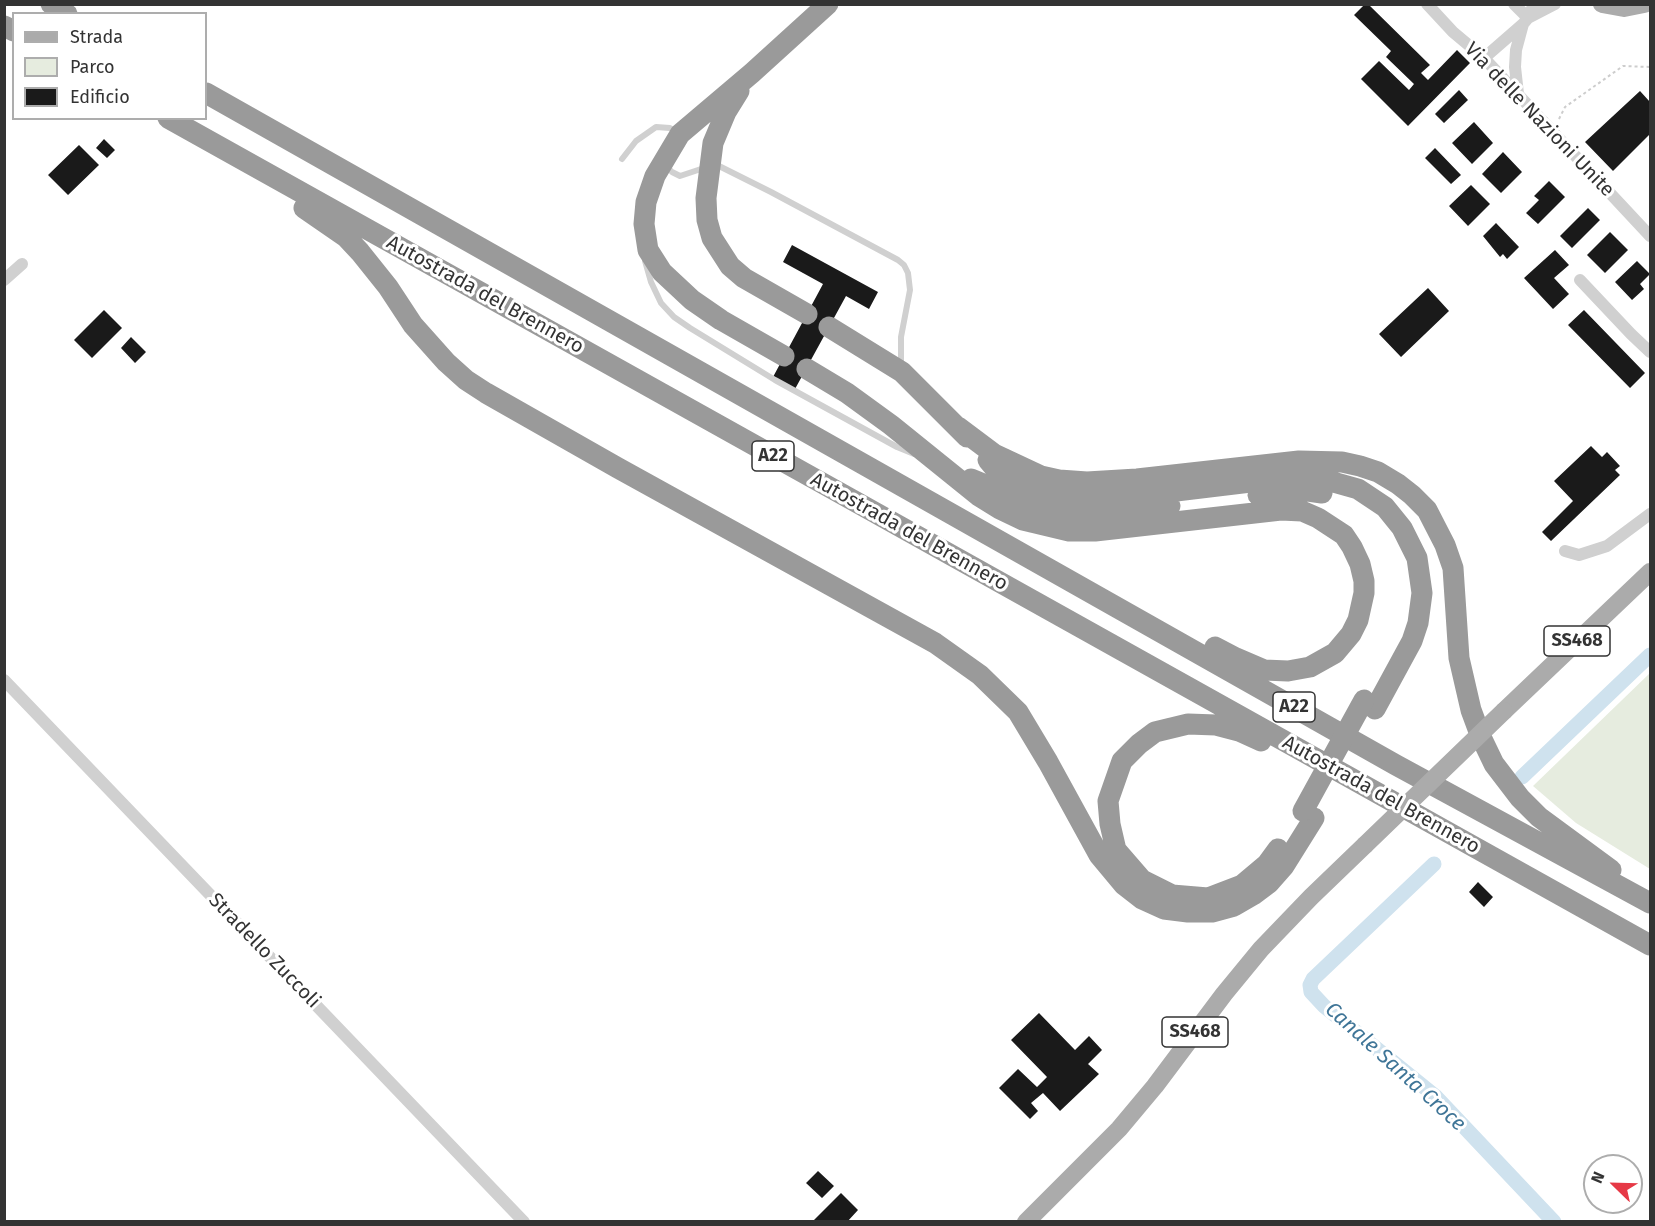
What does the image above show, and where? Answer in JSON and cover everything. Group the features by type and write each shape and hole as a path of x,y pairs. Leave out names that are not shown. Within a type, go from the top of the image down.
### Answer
{"highway":[{"path":"784,356 721,320 692,300 662,272 648,250 644,224 646,202 663,159 680,134 828,4"},
{"path":"752,73 726,112 713,143 706,198 707,220 719,252 744,278 807,314"},
{"name":"Autostrada del Brennero","path":"207,94 1396,765 1650,903"},
{"path":"171,120 226,162 288,198 346,237 388,287 413,325 446,362 466,380 538,423 935,643 980,675 1018,712 1099,855 1124,885 1142,899 1164,909 1212,912 1234,906 1261,889 1284,866 1308,814 1370,705 1412,641 1418,623 1422,592 1417,558 1402,528 1385,507 1358,489 1326,480 1292,477 1143,495 1078,500 1058,497 1018,483 993,466 958,427 902,372 829,327"},
{"name":"Autostrada del Brennero","path":"172,120 1650,945"},
{"path":"807,369 882,418 961,483 1000,510 1023,520 1069,531 1095,531 1281,510 1302,512 1331,525 1344,536 1352,547 1360,564 1364,581 1362,606 1352,633 1335,654 1310,667 1288,671 1264,669 1236,658 1195,635 939,507"},
{"path":"958,427 994,454 1041,476 1059,480 1087,482 1137,479 1299,461 1342,462 1360,466 1378,472 1398,484 1426,510 1446,545 1453,568 1459,658 1471,710 1494,764 1520,798 1539,817 1650,898"},
{"path":"940,465 1034,504 1061,512 1102,514 1272,493 1308,491 1334,495 1351,501 1381,523 1392,537 1405,567 1407,582 1408,598 1400,633 1370,705"},
{"path":"1308,814 1267,864 1242,885 1208,898 1172,895 1142,880 1116,850 1108,801 1122,761 1139,744 1155,732 1188,724 1216,725 1239,731 1377,793"}],"main road":[{"path":"1602,4 1624,8 1650,17"},
{"path":"1624,8 1644,4"},
{"name":"SS468","path":"1026,1221 1119,1128 1155,1086 1224,993 1261,949 1305,903 1650,572"}],"street":[{"name":"Via delle Nazioni Unite","path":"1427,4 1452,32 1484,58 1650,236"},
{"path":"1514,4 1525,21"},
{"path":"1518,94 1516,50 1525,21 1534,4"},
{"path":"1484,58 1525,21 1555,4"},
{"path":"4,280 22,264"},
{"path":"1580,280 1650,352"},
{"path":"1564,551 1579,555 1607,546 1650,514"},
{"name":"Stradello Zuccoli","path":"4,680 524,1221"}],"lane":[{"path":"622,159 636,141 656,127 669,128 680,134"},
{"path":"663,159 666,167 680,176 709,164 723,167 904,265 908,273 910,290 901,337 902,372"},
{"path":"644,224 644,257 651,282 662,303 674,317 775,380 897,447 940,465"}],"path":[{"path":"1553,132 1565,107 1623,66 1650,67"}],"green space":[{"path":"1650,673 1650,869 1576,823 1533,786"}],"building":[{"path":"1364,5 1369,5 1430,65 1421,73 1428,80 1457,50 1470,63 1408,126 1361,79 1379,61 1409,90 1414,84 1386,57 1391,51 1354,15"},
{"path":"1459,90 1468,100 1444,123 1435,114"},
{"path":"1640,91 1650,102 1650,134 1613,171 1585,142"},
{"path":"1474,122 1493,143 1472,164 1452,143"},
{"path":"104,139 115,150 107,158 96,148"},
{"path":"79,145 99,165 68,195 48,175"},
{"path":"1435,148 1461,175 1451,184 1425,158"},
{"path":"1503,152 1522,172 1501,193 1482,174"},
{"path":"1549,181 1565,197 1538,224 1526,213 1539,200 1534,196"},
{"path":"1471,185 1490,204 1468,226 1449,206"},
{"path":"1588,208 1600,220 1572,248 1560,236"},
{"path":"1496,223 1519,247 1507,259 1503,254 1500,257 1483,236"},
{"path":"1610,232 1628,250 1605,273 1587,255"},
{"path":"792,245 878,292 869,309 846,296 795,389 773,377 823,284 783,262"},
{"path":"1555,250 1569,265 1554,278 1569,294 1553,309 1524,278"},
{"path":"1637,261 1650,274 1640,284 1644,289 1632,300 1615,282"},
{"path":"1428,288 1449,311 1401,357 1379,334"},
{"path":"104,310 122,328 92,358 74,340"},
{"path":"1584,310 1645,373 1630,388 1568,325"},
{"path":"131,337 146,352 135,363 121,348"},
{"path":"1591,446 1602,457 1607,452 1620,466 1615,470 1620,475 1551,541 1542,532 1573,501 1554,481"},
{"path":"1478,882 1493,897 1484,907 1469,892"},
{"path":"1039,1013 1075,1050 1089,1036 1102,1050 1088,1064 1099,1074 1060,1111 1043,1093 1031,1103 1038,1111 1030,1119 999,1088 1018,1069 1037,1087 1047,1077 1011,1040"},
{"path":"818,1171 834,1186 822,1198 806,1183"},
{"path":"841,1193 858,1210 847,1222 812,1222"}],"waterway":[{"name":"Canale Santa Croce","path":"1522,777 1650,655"},
{"name":"Canale Santa Croce","path":"1434,864 1313,979 1310,985 1311,992 1324,1006 1435,1096 1554,1222"}]}
